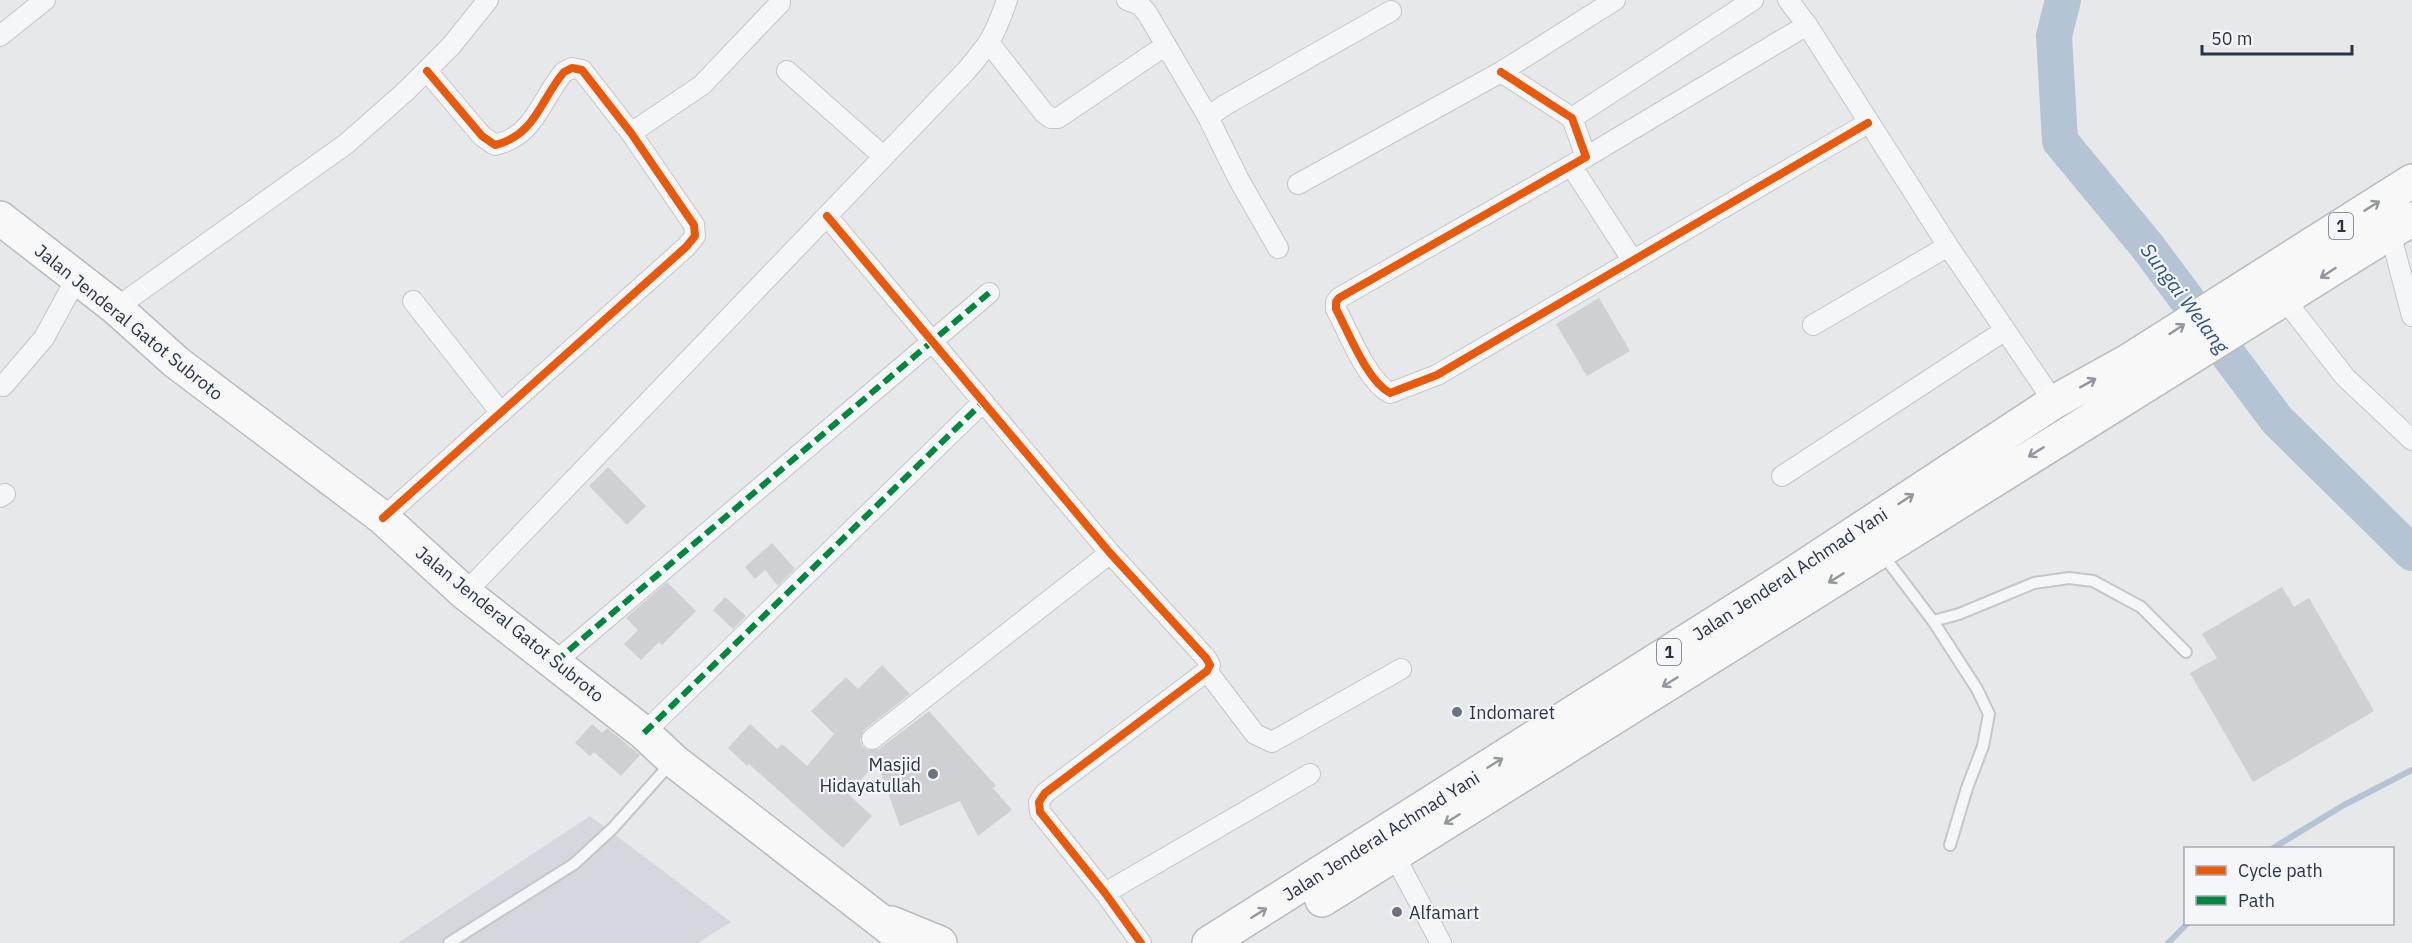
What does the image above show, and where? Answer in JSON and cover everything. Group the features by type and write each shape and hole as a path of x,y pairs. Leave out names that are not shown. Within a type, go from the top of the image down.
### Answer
{"highway":[{"name":"1","path":"2134,374 2269,270 2412,182"},
{"name":"Jalan Jenderal Gatot Subroto","path":"0,218 116,308 176,362 383,518 465,593 644,733 674,761 909,943"},
{"name":"1","path":"2134,374 2282,301 2401,225"},
{"name":"Jalan Jenderal Achmad Yani","path":"1254,943 1394,855 1871,539 2054,402 2134,374"},
{"name":"Jalan Jenderal Achmad Yani","path":"1209,943 1871,539 2134,374"},
{"name":"Jalan Jenderal Gatot Subroto","path":"878,918 940,943"}],"street":[{"path":"0,36 45,0"},
{"path":"116,308 346,144 427,71 451,46 488,0"},
{"path":"465,593 990,44 1007,0"},
{"path":"1126,0 1140,5 1147,13 1208,117 1239,180 1278,248"},
{"path":"1298,184 1501,72 1615,0"},
{"path":"1572,118 1753,0"},
{"path":"1788,0 1807,25 2004,331 2054,402"},
{"path":"631,133 702,85 780,3"},
{"path":"1208,117 1225,105 1391,11"},
{"path":"1807,25 1579,162 1339,298 1336,302 1336,309 1370,373 1382,388 1393,393 1437,375 1868,123"},
{"path":"990,44 1044,113 1051,118 1058,118 1166,45"},
{"path":"383,518 686,247 695,236 694,225 631,133 582,70 572,68 564,72 527,128 506,142 495,145 482,136 427,71"},
{"path":"787,71 883,156"},
{"path":"1501,72 1572,118 1579,162 1633,261"},
{"path":"827,216 1110,553 1210,665 1207,671 1045,793 1039,802 1040,812 1105,893 1141,943"},
{"path":"2401,225 2412,316"},
{"path":"1813,325 1948,246"},
{"path":"3,386 44,338 76,279"},
{"path":"555,662 989,293"},
{"path":"413,301 501,413"},
{"path":"2282,301 2345,377 2412,441"},
{"path":"1782,476 2004,331"},
{"path":"644,733 983,402"},
{"path":"872,739 1110,553"},
{"path":"1207,671 1256,734 1272,742 1401,669"},
{"path":"1105,893 1310,774"},
{"path":"1394,855 1441,943"}],"lane":[{"path":"1871,539 1933,621 1977,689 1989,714 1983,746 1967,788 1950,845"},
{"path":"1933,621 1959,614 2034,583 2069,578 2093,580 2141,607 2186,652"},
{"path":"449,943 574,864 613,828 674,761"}],"shaded area":[{"path":"590,816 731,922 698,943 398,943"}],"building":[{"path":"1599,298 1630,351 1587,376 1556,324"},
{"path":"608,467 646,506 627,525 589,486"},
{"path":"772,543 795,569 778,586 765,570 755,579 745,567"},
{"path":"667,582 696,611 662,645 659,642 641,660 624,644 638,630 626,618"},
{"path":"2282,587 2294,607 2309,598 2374,711 2253,782 2190,673 2217,658 2202,634"},
{"path":"725,597 746,616 733,629 713,610"},
{"path":"882,665 910,694 864,730 860,740 862,746 868,750 879,749 929,711 996,786 993,788 1012,810 978,836 960,801 900,826 877,762 848,794 872,816 843,848 728,748 750,724 777,749 782,744 807,766 834,734 811,711 846,677 858,689"},
{"path":"592,724 602,733 607,728 640,755 621,776 594,752 590,756 575,743"}],"waterway":[{"name":"Sungai Welang","path":"2063,0 2054,36 2060,141 2147,246 2277,420 2412,553"},
{"path":"2275,847 2344,805 2412,770"},
{"path":"2168,943 2186,925"}],"marked path":[{"path":"555,662 989,293"},
{"path":"644,733 983,402"}],"cycle path":[{"path":"383,518 686,247 695,236 694,225 631,133 582,70 572,68 564,72 529,125 509,140 495,145 482,136 427,71"},
{"path":"1501,72 1572,118 1586,157 1339,298 1336,302 1336,309 1359,356 1374,378 1390,393 1437,375 1868,123"},
{"path":"827,216 1110,553 1210,665 1207,671 1045,793 1039,802 1040,812 1105,893 1141,943"}],"place":[{"name":"Indomaret","path":"1457,712"},
{"name":"Masjid Hidayatullah","path":"933,774"},
{"name":"Alfamart","path":"1397,912"}]}
